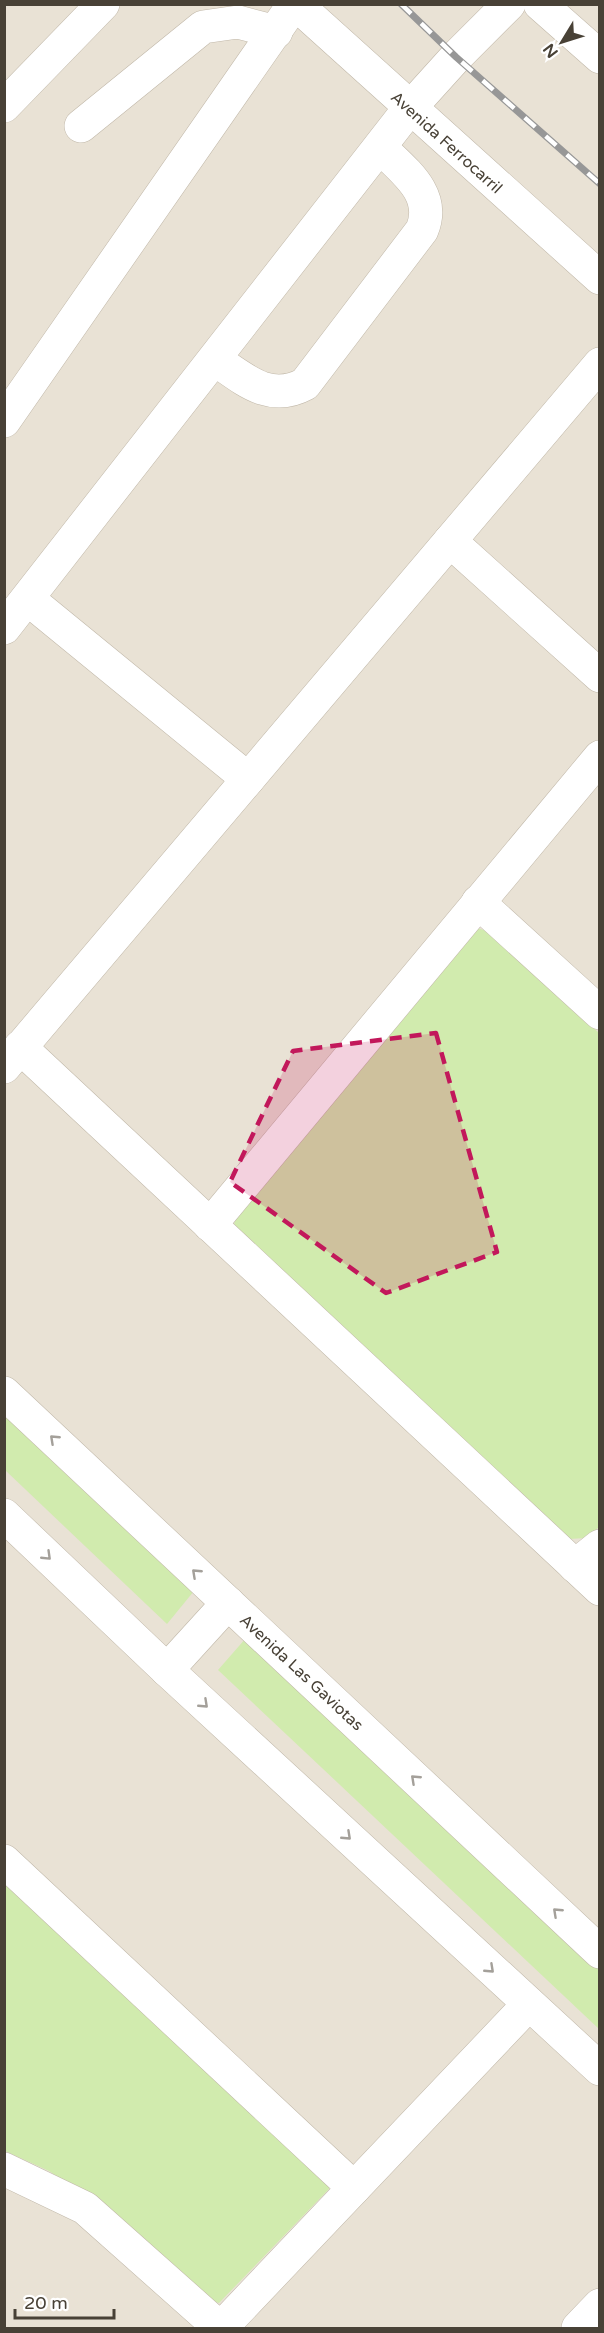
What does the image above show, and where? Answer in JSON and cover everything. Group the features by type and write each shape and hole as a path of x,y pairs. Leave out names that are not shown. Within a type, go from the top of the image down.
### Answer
{"street":[{"path":"4,106 103,4"},
{"path":"4,420 295,4"},
{"name":"Avenida Ferrocarril","path":"295,4 409,109 600,278"},
{"path":"4,628 216,360 409,109 456,57 509,4"},
{"path":"540,4 600,57"},
{"path":"81,126 202,27 238,22 276,32"},
{"path":"216,360 248,382 272,392 290,392 305,384 422,230 428,216 423,195 414,181 381,148"},
{"path":"600,364 12,1057 210,1225 587,1556 600,1589"},
{"path":"450,541 600,676"},
{"path":"28,599 248,778"},
{"path":"210,1225 600,757"},
{"path":"478,902 600,1013"},
{"name":"Avenida Las Gaviotas","path":"4,1393 228,1603 595,1938"},
{"path":"4,1515 167,1670 600,2069"},
{"path":"167,1670 228,1603"},
{"path":"4,1861 354,2188"},
{"path":"4,2169 85,2208 220,2328 529,2004"},
{"path":"578,2328 600,2305"}],"highlighted area":[{"path":"436,1033 497,1252 386,1293 230,1182 293,1051"}],"shaded area":[{"path":"5,5 599,5 599,2328 5,2328"}],"green space":[{"path":"471,926 490,932 599,1033 599,1527 586,1538 569,1539 233,1236 235,1217"},
{"path":"4,1412 194,1591 167,1624 5,1470"},
{"path":"246,1638 599,1968 599,2029 218,1670"},
{"path":"4,1873 330,2179 329,2189 219,2303 209,2300 126,2224 49,2171 5,2151"}],"railway":[{"path":"401,4 456,57 600,184"}]}
